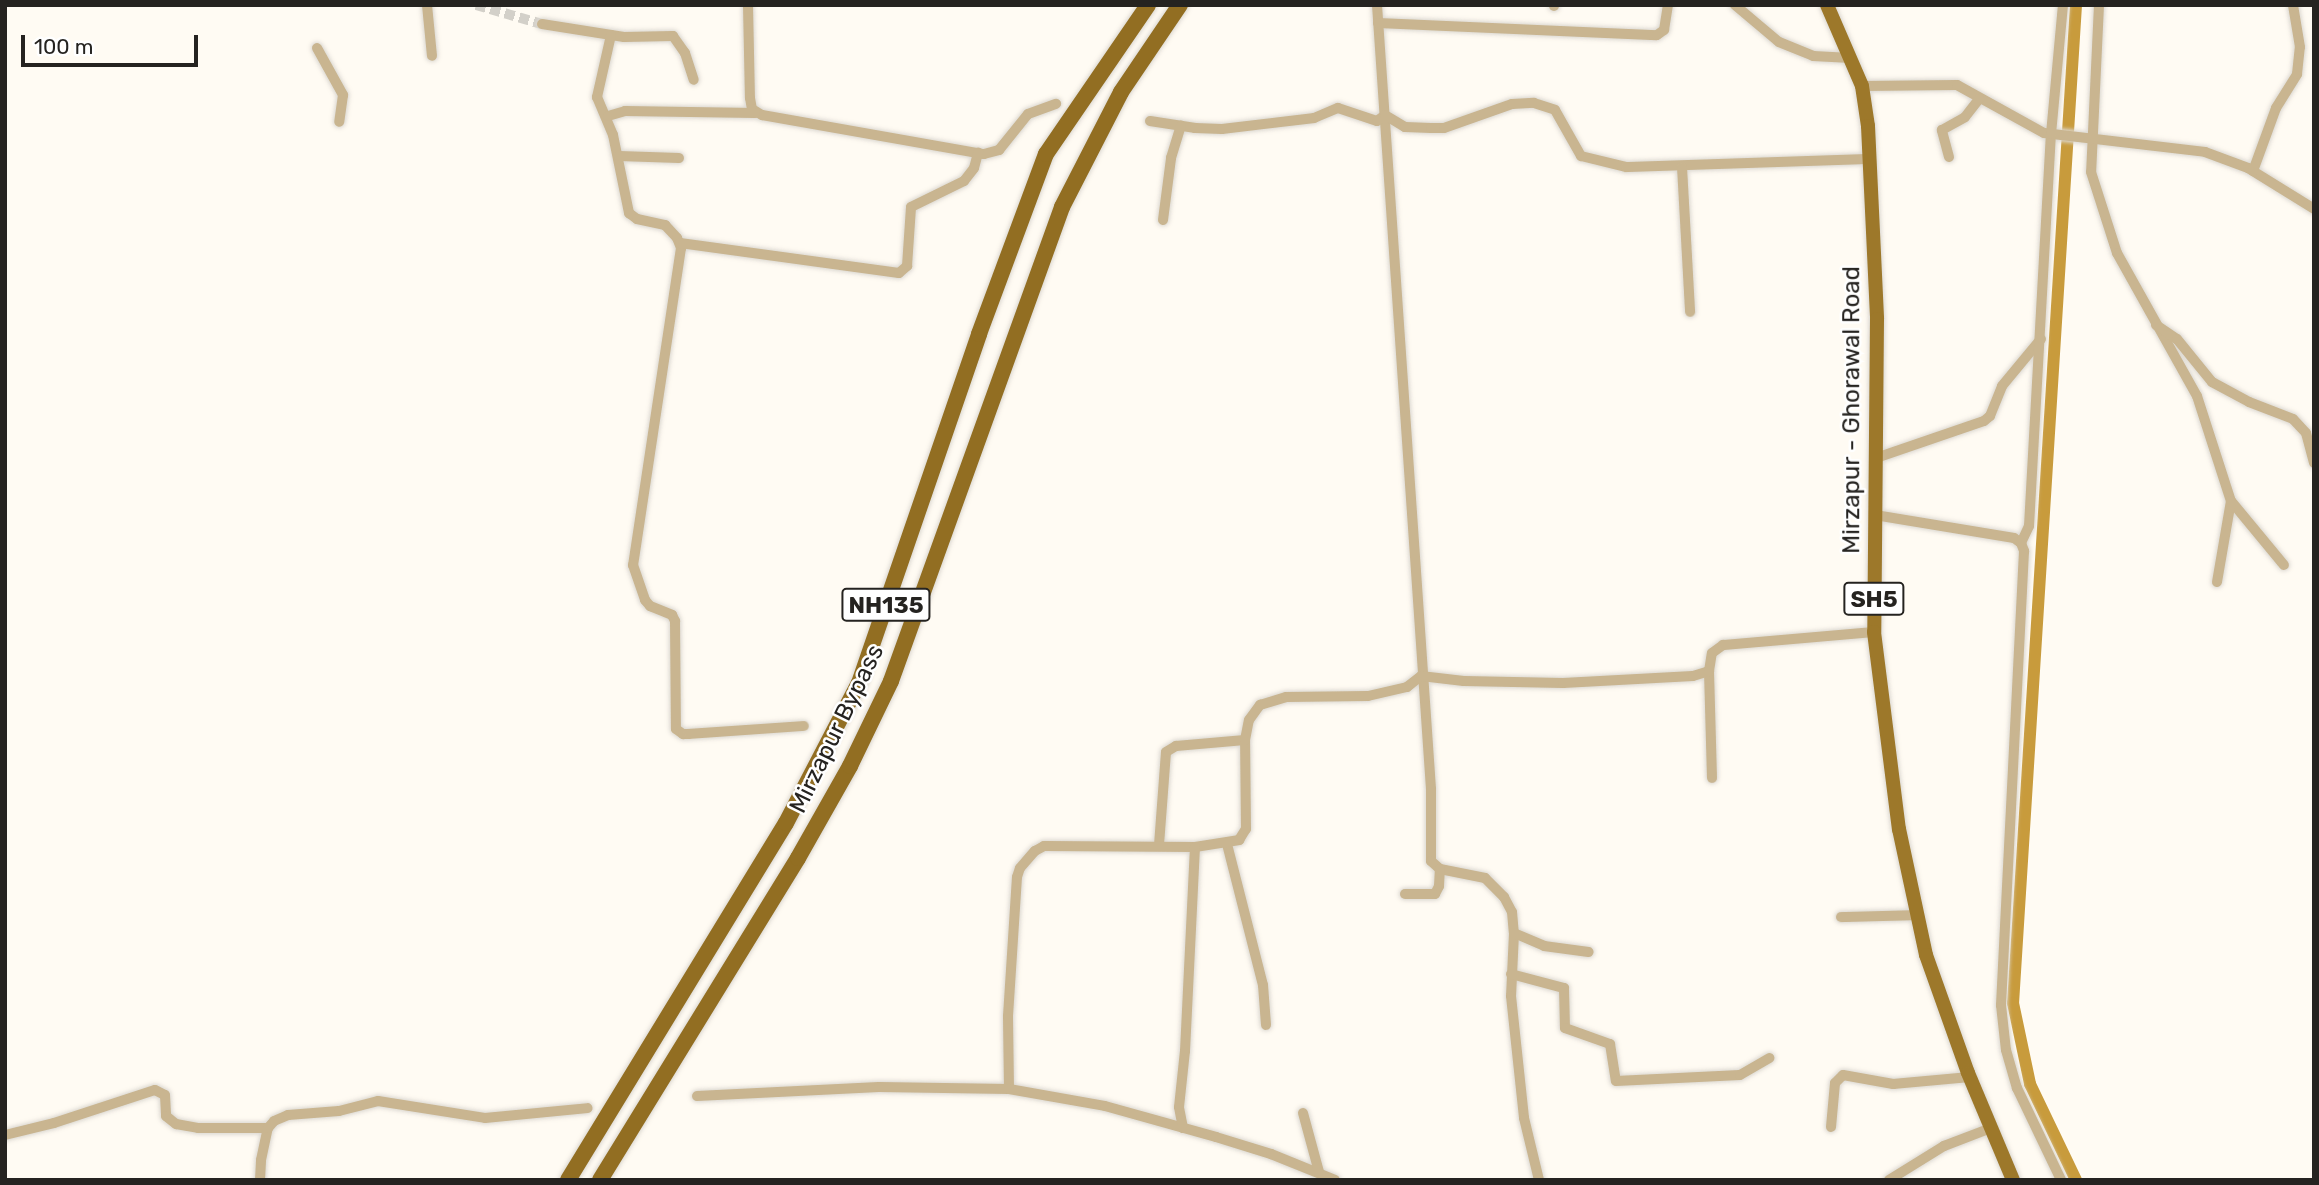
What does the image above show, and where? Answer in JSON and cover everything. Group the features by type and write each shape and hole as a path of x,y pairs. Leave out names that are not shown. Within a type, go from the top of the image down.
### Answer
{"highway":[{"name":"NH135","path":"568,1180 786,823 859,683 979,334 1046,154 1148,5"},
{"name":"Mirzapur Bypass","path":"600,1180 798,858 850,766 891,681 1062,207 1121,92 1180,5"}],"main road":[{"name":"Mirzapur - Ghorawal Road","path":"1827,5 1862,86 1870,159 1877,319 1874,632 1899,830 1926,956 1970,1077 2014,1180"}],"street":[{"path":"427,5 432,56"},
{"path":"748,5 750,98 755,113"},
{"path":"1377,5 1421,676 1431,789 1431,861 1440,869 1485,878 1492,883 1512,912 1514,933 1511,974 1524,1118 1539,1180"},
{"path":"1378,23 1657,35 1664,30 1668,5"},
{"path":"1735,5 1779,42 1813,56 1851,58"},
{"path":"2060,1180 2017,1087 2006,1051 2001,1005 2024,561 2021,543 2029,526 2063,5"},
{"path":"2099,5 2091,172 2117,253 2197,396 2231,501 2284,565"},
{"path":"2253,171 2276,108 2297,74 2300,47 2293,5"},
{"path":"542,24 611,34 673,36 685,53 694,80"},
{"path":"611,34 597,97 608,116 619,156 629,213 637,219 666,225 680,243 899,273 907,266 911,207 964,181 974,168 978,153"},
{"path":"317,48 343,95 340,122"},
{"path":"1862,86 1957,85 2039,132 2205,152 2253,171 2314,209"},
{"path":"1949,156 1942,130 1965,117 1979,99"},
{"path":"608,116 625,111 755,113 978,153 999,150 1021,119 1056,104"},
{"path":"1385,115 1405,127 1444,128 1512,104 1548,105 1555,110 1581,156 1626,167 1870,159"},
{"path":"1150,121 1222,129 1314,118 1338,108 1377,121 1385,115"},
{"path":"1163,220 1171,158 1181,126"},
{"path":"619,156 679,158"},
{"path":"1682,167 1690,312"},
{"path":"680,243 633,565 645,600 650,606 672,615 675,621 674,710 679,733 804,726"},
{"path":"2156,325 2177,340 2212,382 2249,402 2293,419 2306,433 2314,463"},
{"path":"1876,458 1984,421 1990,416 2001,386 2041,339"},
{"path":"2217,582 2231,501"},
{"path":"1875,515 2002,535 2021,543"},
{"path":"1712,778 1709,671 1712,653 1723,645 1798,636 1874,632"},
{"path":"1009,1089 1008,1016 1017,877 1020,868 1035,851 1044,846 1195,847 1239,840 1246,829 1245,740 1249,720 1260,705 1286,697 1341,699 1368,696 1407,687 1421,676 1464,681 1563,683 1693,676 1709,671"},
{"path":"1159,845 1166,752 1176,746 1245,740"},
{"path":"1227,844 1263,985 1266,1025"},
{"path":"1183,1128 1179,1107 1185,1051 1195,847"},
{"path":"1405,894 1437,893 1440,869"},
{"path":"1841,917 1916,915"},
{"path":"1514,933 1544,946 1589,952"},
{"path":"1511,974 1564,988 1565,1028 1610,1044 1616,1081 1740,1075 1770,1058"},
{"path":"1831,1127 1835,1083 1843,1074 1893,1084 1970,1077"},
{"path":"697,1096 879,1087 1009,1089 1105,1106 1183,1128 1319,1172 1335,1180"},
{"path":"5,1135 54,1124 155,1090 165,1095 166,1116 176,1124 198,1128 268,1128"},
{"path":"260,1180 268,1128 274,1121 288,1115 339,1111 378,1101 485,1118 588,1108"},
{"path":"1303,1113 1319,1172"},
{"path":"1889,1180 1944,1146 1991,1129"}],"waterway":[{"path":"2076,5 2013,1003 2030,1084 2076,1180"}],"tunnel":[{"path":"476,5 542,24"}]}
